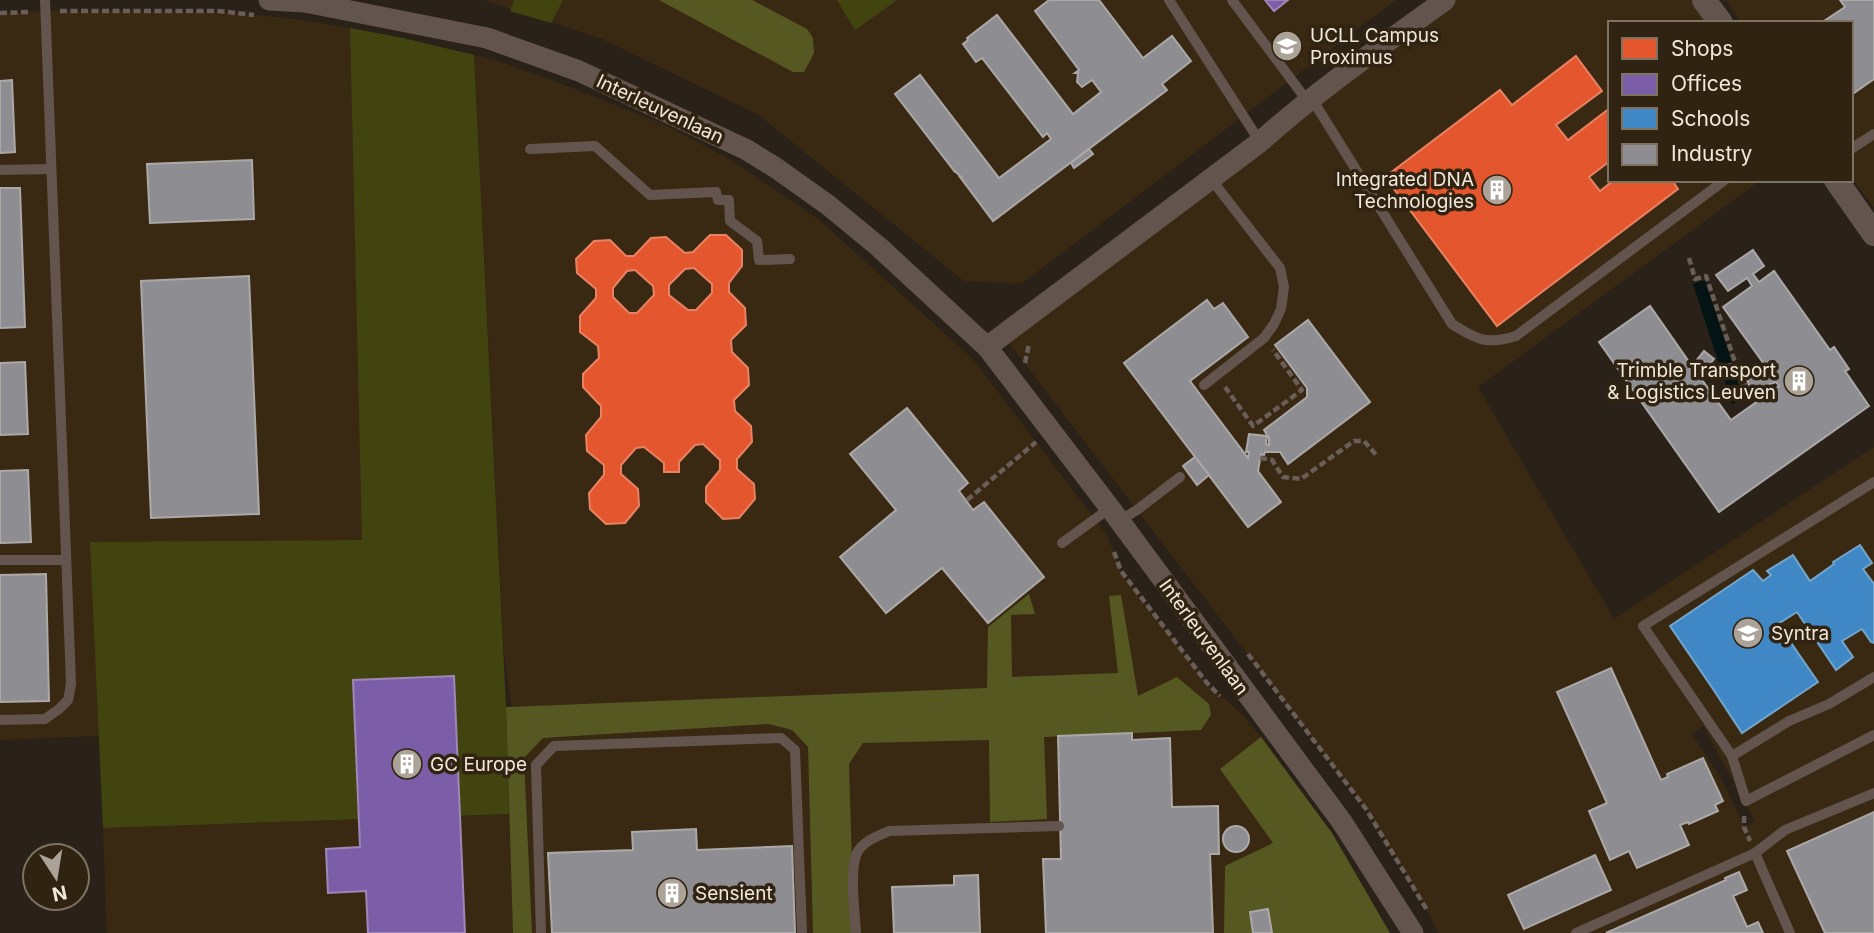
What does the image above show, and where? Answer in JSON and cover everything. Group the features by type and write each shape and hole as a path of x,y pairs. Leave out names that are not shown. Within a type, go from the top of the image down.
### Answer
{"street":[{"path":"995,341 1260,142 1345,73 1445,0"},
{"path":"1704,0 1720,21"},
{"name":"Interleuvenlaan","path":"262,8 305,2 487,38 579,71 747,150 828,205 995,341 1108,516 1342,822 1413,933"},
{"path":"1837,182 1874,234"}],"lane":[{"path":"1169,0 1260,142"},
{"path":"1232,0 1310,101 1452,324 1483,340 1500,341 1516,336 1722,182"},
{"path":"0,720 45,719 68,700 71,684 44,6"},
{"path":"1853,148 1874,134"},
{"path":"530,149 595,146 650,195 716,192 718,201 729,201 730,221 757,242 759,260 790,259"},
{"path":"0,170 50,169"},
{"path":"1204,385 1264,338 1281,309 1284,287 1280,268 1211,179"},
{"path":"1062,543 1108,516 1137,510 1180,477"},
{"path":"1874,482 1643,626 1732,756 1746,801 1874,735"},
{"path":"0,560 66,560"},
{"path":"1732,756 1789,721 1829,704 1874,677"},
{"path":"541,933 536,765 554,746 781,738 796,750 802,933"},
{"path":"1576,933 1755,853 1785,830 1874,793"},
{"path":"856,933 853,873 858,852 872,838 889,831 1059,827"},
{"path":"1755,853 1790,933"}],"path":[{"path":"0,13 44,6 218,11 262,8"},
{"path":"1689,258 1695,279 1706,276 1743,386 1748,384"},
{"path":"1217,375 1253,426 1303,390 1264,338"},
{"path":"995,341 1025,364"},
{"path":"1705,371 1735,364"},
{"path":"967,500 1050,429"},
{"path":"1260,458 1272,460 1283,477 1301,479 1354,441 1364,441 1378,457"},
{"path":"1108,516 1107,535 1121,571 1207,683 1228,703"},
{"path":"1247,654 1366,809 1429,914"},
{"path":"1746,801 1744,827 1755,853"}],"shaded area":[{"path":"484,0 1396,0 1021,284 964,281 759,115 602,39"},
{"path":"514,0 563,0 551,23 510,11"},
{"path":"659,0 752,0 807,29 813,38 814,53 804,72 793,72"},
{"path":"837,0 897,0 855,30"},
{"path":"1445,0 1704,0 1720,21 1608,21 1608,182 1758,182 1478,387 1614,619 1874,447 1874,933 1438,933 1366,809 1003,335","holes":["1703,726 1755,821 1744,827 1723,782 1692,734"]},
{"path":"1726,0 1874,0 1874,208 1853,180 1853,21 1741,21"},
{"path":"218,11 350,28 363,540 91,542 100,736 0,740 0,13"},
{"path":"350,28 474,55 509,814 103,828 90,542 362,540"},
{"path":"474,55 570,87 665,125 733,161 818,219 972,358 1107,535 1121,571 1207,683 1244,716 1261,737 1332,833 1390,933 835,933 827,713 514,723 504,653"},
{"path":"1705,280 1744,400 1732,404 1693,284"},
{"path":"1029,594 1035,614 1011,615 1012,677 1118,673 1109,596 1121,595 1138,696 1177,677 1209,704 1211,715 1201,730 1044,737 1047,819 990,822 989,740 863,743 849,764 854,933 813,933 808,747 792,730 769,724 543,738 524,758 532,933 513,933 506,707 987,688 988,627"},
{"path":"769,724 792,730 808,747 813,933 532,933 524,758 543,738"},
{"path":"1261,737 1332,833 1390,933 1224,933 1225,866 1273,843 1220,769"},
{"path":"509,814 513,933 107,933 103,828"}],"building: Shops":[{"name":"Integrated DNA Technologies","path":"1576,56 1602,91 1556,125 1568,140 1608,110 1608,163 1589,177 1600,191 1611,182 1673,182 1678,189 1497,326 1385,177 1500,90 1512,105"},
{"path":"710,235 726,235 742,250 742,266 729,283 729,292 745,308 746,325 731,340 732,352 748,368 749,385 734,400 735,411 751,426 752,442 737,459 737,469 754,484 755,499 739,518 723,519 706,502 706,487 720,470 720,460 703,444 695,445 679,462 679,472 664,472 664,463 644,447 636,448 621,465 621,474 638,489 639,506 625,523 606,524 590,509 589,493 604,475 604,465 587,451 586,435 601,417 601,406 583,387 583,374 599,358 598,346 580,332 580,316 596,298 596,289 577,273 576,259 594,241 610,240 626,256 634,256 651,238 666,237 685,253 693,252","holes":["694,268 712,284 712,293 696,310 688,310 669,295 669,285 685,269","635,270 653,286 654,295 637,313 629,313 613,297 613,288 627,271"]}],"building: Offices":[{"path":"1265,0 1288,0 1274,11"},
{"name":"GC Europe","path":"454,676 465,933 368,933 366,891 328,893 326,849 360,847 353,680"}],"building: Schools":[{"path":"1860,545 1872,563 1863,569 1874,584 1874,643 1862,629 1842,641 1853,657 1836,670 1797,612 1778,624 1818,682 1742,733 1670,626 1753,570 1763,581 1771,575 1767,571 1793,555 1810,581"}],"building: Industry":[{"path":"1049,0 1099,0 1143,58 1172,36 1191,61 1162,84 1167,90 993,221 895,94 920,75 999,178 1051,139 1047,133 1043,137 982,58 976,62 963,44 967,38 997,15 1073,114 1101,92 1092,80 1082,87 1077,82 1078,73 1075,73 1079,70 1035,11"},
{"path":"1840,0 1874,0 1874,79 1853,94 1853,21 1824,21 1845,7"},
{"path":"12,80 15,152 0,153 0,81"},
{"path":"1089,149 1093,154 1074,168 1071,163"},
{"path":"252,160 254,219 150,223 147,164"},
{"path":"0,188 20,188 25,327 0,328"},
{"name":"Trimble Transport & Logistics Leuven","path":"1753,250 1764,266 1753,274 1759,282 1774,271 1830,350 1834,347 1849,369 1845,371 1869,406 1719,512 1599,342 1650,306 1692,366 1704,351 1714,359 1700,377 1731,420 1779,386 1776,382 1751,391 1747,379 1769,371 1723,307 1752,286 1747,278 1728,291 1716,275"},
{"path":"249,276 259,514 151,518 141,281"},
{"path":"1207,300 1214,309 1223,303 1248,337 1190,381 1248,458 1249,452 1246,452 1249,434 1267,436 1266,444 1269,445 1269,438 1264,430 1307,397 1307,388 1275,345 1308,320 1370,402 1288,464 1280,452 1261,454 1258,471 1281,502 1248,527 1124,363"},
{"path":"25,362 28,434 0,435 0,363"},
{"path":"907,408 968,483 959,491 973,510 984,502 1044,577 988,623 942,568 886,613 840,557 896,510 850,454"},
{"path":"1195,457 1209,475 1197,485 1183,466"},
{"path":"28,470 31,542 0,543 0,471"},
{"path":"46,574 49,701 0,702 0,575"},
{"path":"1611,668 1661,780 1668,777 1667,774 1703,758 1723,801 1715,805 1718,811 1689,824 1680,825 1689,845 1637,868 1629,851 1610,860 1589,811 1607,803 1557,692"},
{"path":"1132,733 1132,740 1170,738 1172,807 1218,806 1219,854 1210,854 1213,933 1046,933 1043,859 1061,859 1058,736"},
{"path":"1874,812 1874,933 1825,933 1787,851"},
{"path":"1236,826 1245,830 1249,839 1245,848 1236,852 1227,848 1223,839 1227,830"},
{"name":"Sensient","path":"696,829 697,850 792,846 795,933 552,933 548,853 633,850 632,832"},
{"path":"1595,855 1611,890 1524,929 1508,895"},
{"path":"1739,872 1747,890 1733,896 1747,927 1758,922 1763,933 1606,933 1726,880 1725,878"},
{"path":"978,875 980,933 894,933 892,887 954,885 954,876"},
{"path":"1268,909 1272,933 1253,933 1250,912"}],"place":[{"name":"UCLL Campus Proximus","path":"1287,46"},
{"name":"Integrated DNA Technologies","path":"1497,190"},
{"name":"Trimble Transport & Logistics Leuven","path":"1799,381"},
{"name":"Syntra","path":"1748,633"},
{"name":"GC Europe","path":"407,764"},
{"name":"Sensient","path":"672,893"}]}
